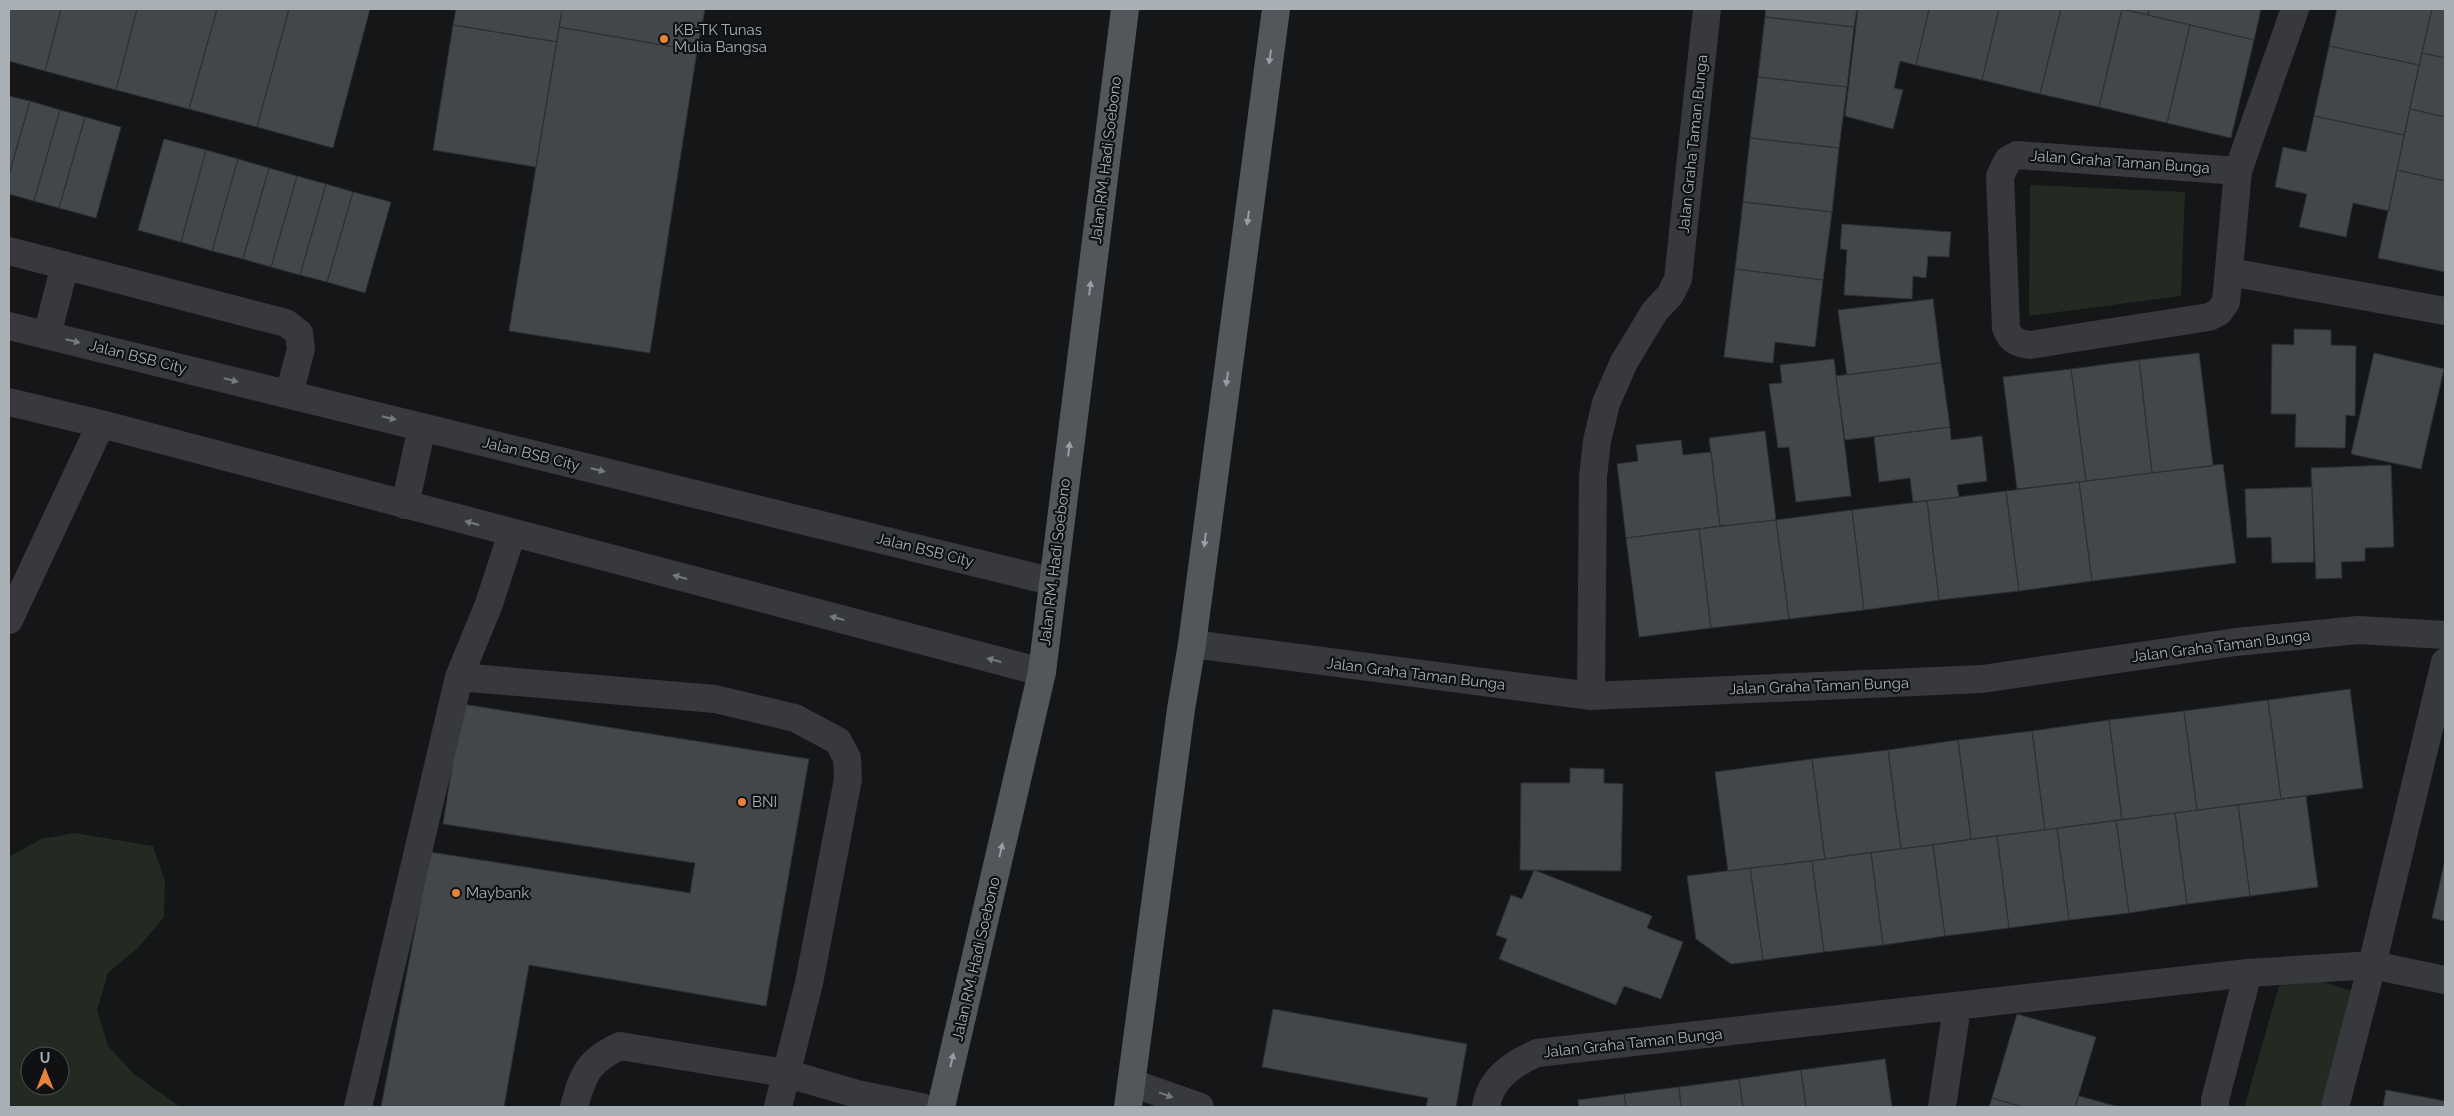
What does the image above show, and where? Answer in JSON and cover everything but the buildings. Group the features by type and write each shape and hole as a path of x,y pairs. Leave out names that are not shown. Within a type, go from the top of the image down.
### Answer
{"main road":[{"name":"Jalan RM. Hadi Soebono","path":"942,1107 1042,672 1125,9"},
{"path":"1130,1095 1276,9"}],"street":[{"name":"Jalan Graha Taman Bunga","path":"1591,696 1593,477 1597,441 1606,403 1624,362 1655,311 1670,295 1678,279 1707,9"},
{"path":"2238,171 2295,9"},
{"name":"Jalan Graha Taman Bunga","path":"2017,155 2238,171 2230,272 2226,302 2219,312 2209,317 2030,345 2017,343 2009,336 2006,328 2000,176 2008,160 2017,155"},
{"path":"9,251 286,323 299,333 301,349 289,394"},
{"path":"48,335 64,265"},
{"path":"2230,272 2445,311"},
{"name":"Jalan BSB City","path":"9,326 1054,582"},
{"path":"9,402 101,424 1042,672"},
{"path":"9,620 101,424"},
{"path":"404,505 422,427"},
{"path":"358,1107 459,677 488,604 512,533"},
{"name":"Jalan Graha Taman Bunga","path":"1192,644 1591,696 1982,680 2236,642 2358,630 2445,635"},
{"path":"2335,1107 2372,965 2445,662"},
{"path":"459,677 715,699 795,718 838,741 847,758 848,779 809,983 778,1107"},
{"name":"Jalan Graha Taman Bunga","path":"1486,1107 1498,1079 1515,1062 1537,1053 1957,1008 2248,973 2372,965 2445,980"},
{"path":"2215,1107 2215,1100 2248,973"},
{"path":"1942,1107 1957,1008"},
{"path":"574,1107 581,1079 600,1055 620,1046 785,1073 857,1094 921,1107"},
{"path":"1130,1095 1200,1107"}],"shaded area":[{"path":"2030,185 2185,192 2181,296 2029,316"},
{"path":"75,833 153,846 165,881 164,917 138,948 108,973 97,1010 108,1046 134,1074 180,1107 9,1107 9,857 41,839"},
{"path":"2317,980 2361,994 2328,1107 2249,1107 2245,1105 2279,986"}],"place":[{"name":"KB-TK Tunas Mulia Bangsa","path":"664,39"},
{"name":"BNI","path":"742,802"},
{"name":"Maybank","path":"456,893"}]}
